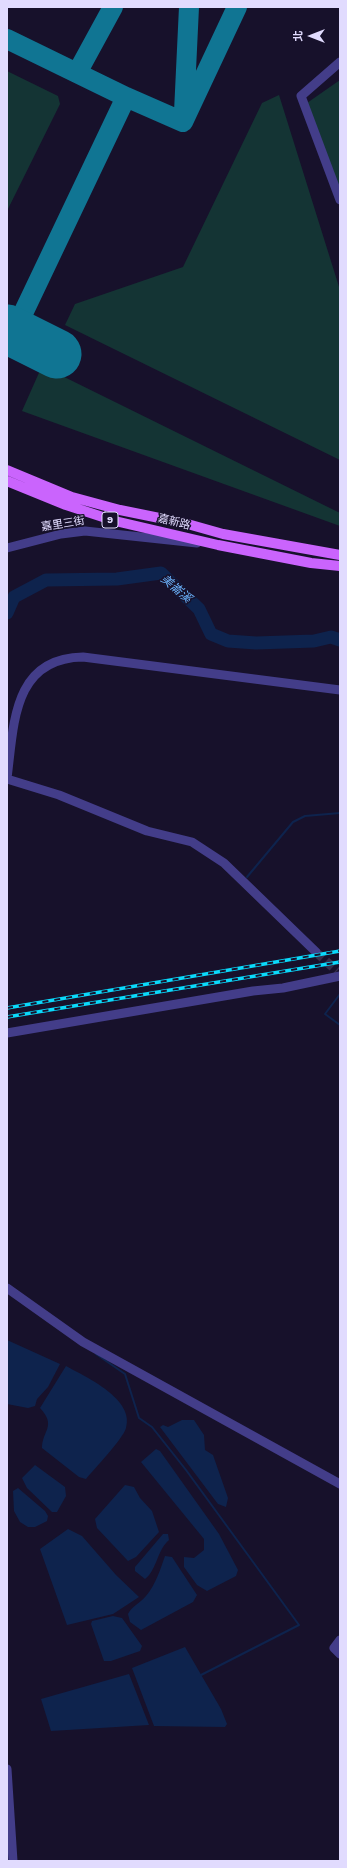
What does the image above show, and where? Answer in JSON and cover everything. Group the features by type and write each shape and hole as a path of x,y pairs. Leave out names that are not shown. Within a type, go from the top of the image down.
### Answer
{"main road":[{"name":"嘉新路","path":"7,470 72,497 120,510 184,523 223,534 340,555"},
{"name":"嘉新路","path":"7,481 66,505 115,521 218,545 311,563 340,566"}],"street":[{"path":"340,62 301,96 340,200"},
{"name":"嘉里三街","path":"7,548 61,534 85,531 218,545"},
{"path":"316,952 224,863 192,842 147,831 59,795 7,779 16,713 20,697 28,682 37,673 46,666 60,660 83,657 340,690"},
{"path":"7,1033 253,991 283,988 339,973"},
{"path":"7,1288 83,1342 340,1484"},
{"path":"340,1640 334,1648 340,1654"},
{"path":"7,1769 13,1861"}],"green space":[{"path":"7,71 58,96 60,104 7,211"},
{"path":"340,80 340,189 307,103"},
{"path":"279,95 340,290 340,460 65,325 75,304 183,267 262,103"},
{"path":"42,366 340,513 340,526 22,411"}],"water":[{"path":"7,1340 60,1364 48,1387 37,1399 35,1406 28,1408 7,1404"},
{"path":"66,1366 107,1390 123,1408 127,1417 124,1433 86,1479 79,1477 42,1448 48,1424 45,1414 40,1408"},
{"path":"182,1420 194,1420 204,1435 205,1450 213,1455 228,1498 226,1507 218,1504 160,1427 163,1425 168,1427"},
{"path":"156,1449 160,1451 219,1534 238,1570 236,1576 207,1591 197,1585 184,1567 184,1557 194,1558 204,1550 204,1539 141,1462"},
{"path":"35,1465 65,1487 66,1496 57,1512 52,1512 27,1488 22,1478"},
{"path":"125,1485 134,1487 140,1498 152,1511 159,1532 136,1557 128,1561 97,1528 95,1519"},
{"path":"18,1488 45,1511 48,1516 47,1521 35,1527 28,1527 20,1522 14,1511 13,1491"},
{"path":"68,1529 82,1536 116,1575 139,1597 113,1614 67,1625 40,1549"},
{"path":"163,1534 168,1534 169,1540 162,1549 152,1571 145,1579 135,1571 135,1567"},
{"path":"165,1556 172,1557 197,1595 193,1602 141,1630 130,1622 128,1614 144,1598 152,1587"},
{"path":"113,1616 122,1618 142,1646 140,1651 111,1661 104,1661 91,1624 92,1621"},
{"path":"185,1647 221,1709 227,1724 225,1727 154,1726 132,1668"},
{"path":"129,1674 149,1725 51,1731 41,1699"}],"waterway":[{"name":"美崙溪","path":"7,613 14,597 46,580 117,579 161,573 199,609 211,634 228,641 256,643 314,641 331,637 340,640"},
{"path":"247,877 293,822 305,816 340,813"},
{"path":"340,994 325,1014 340,1025"},
{"path":"96,1354 125,1374 139,1418 152,1427 186,1470 299,1625 201,1675"}],"taxiway":[{"path":"77,73 113,7"},
{"path":"184,112 189,7"},
{"path":"183,122 237,7"},
{"path":"7,39 126,97 183,122"},
{"path":"7,347 126,97"}],"runway":[{"path":"7,329 57,354"}],"tunnel":[{"path":"316,952 337,971"}],"railway":[{"path":"7,1008 340,951"},
{"path":"7,1017 340,962"}]}
